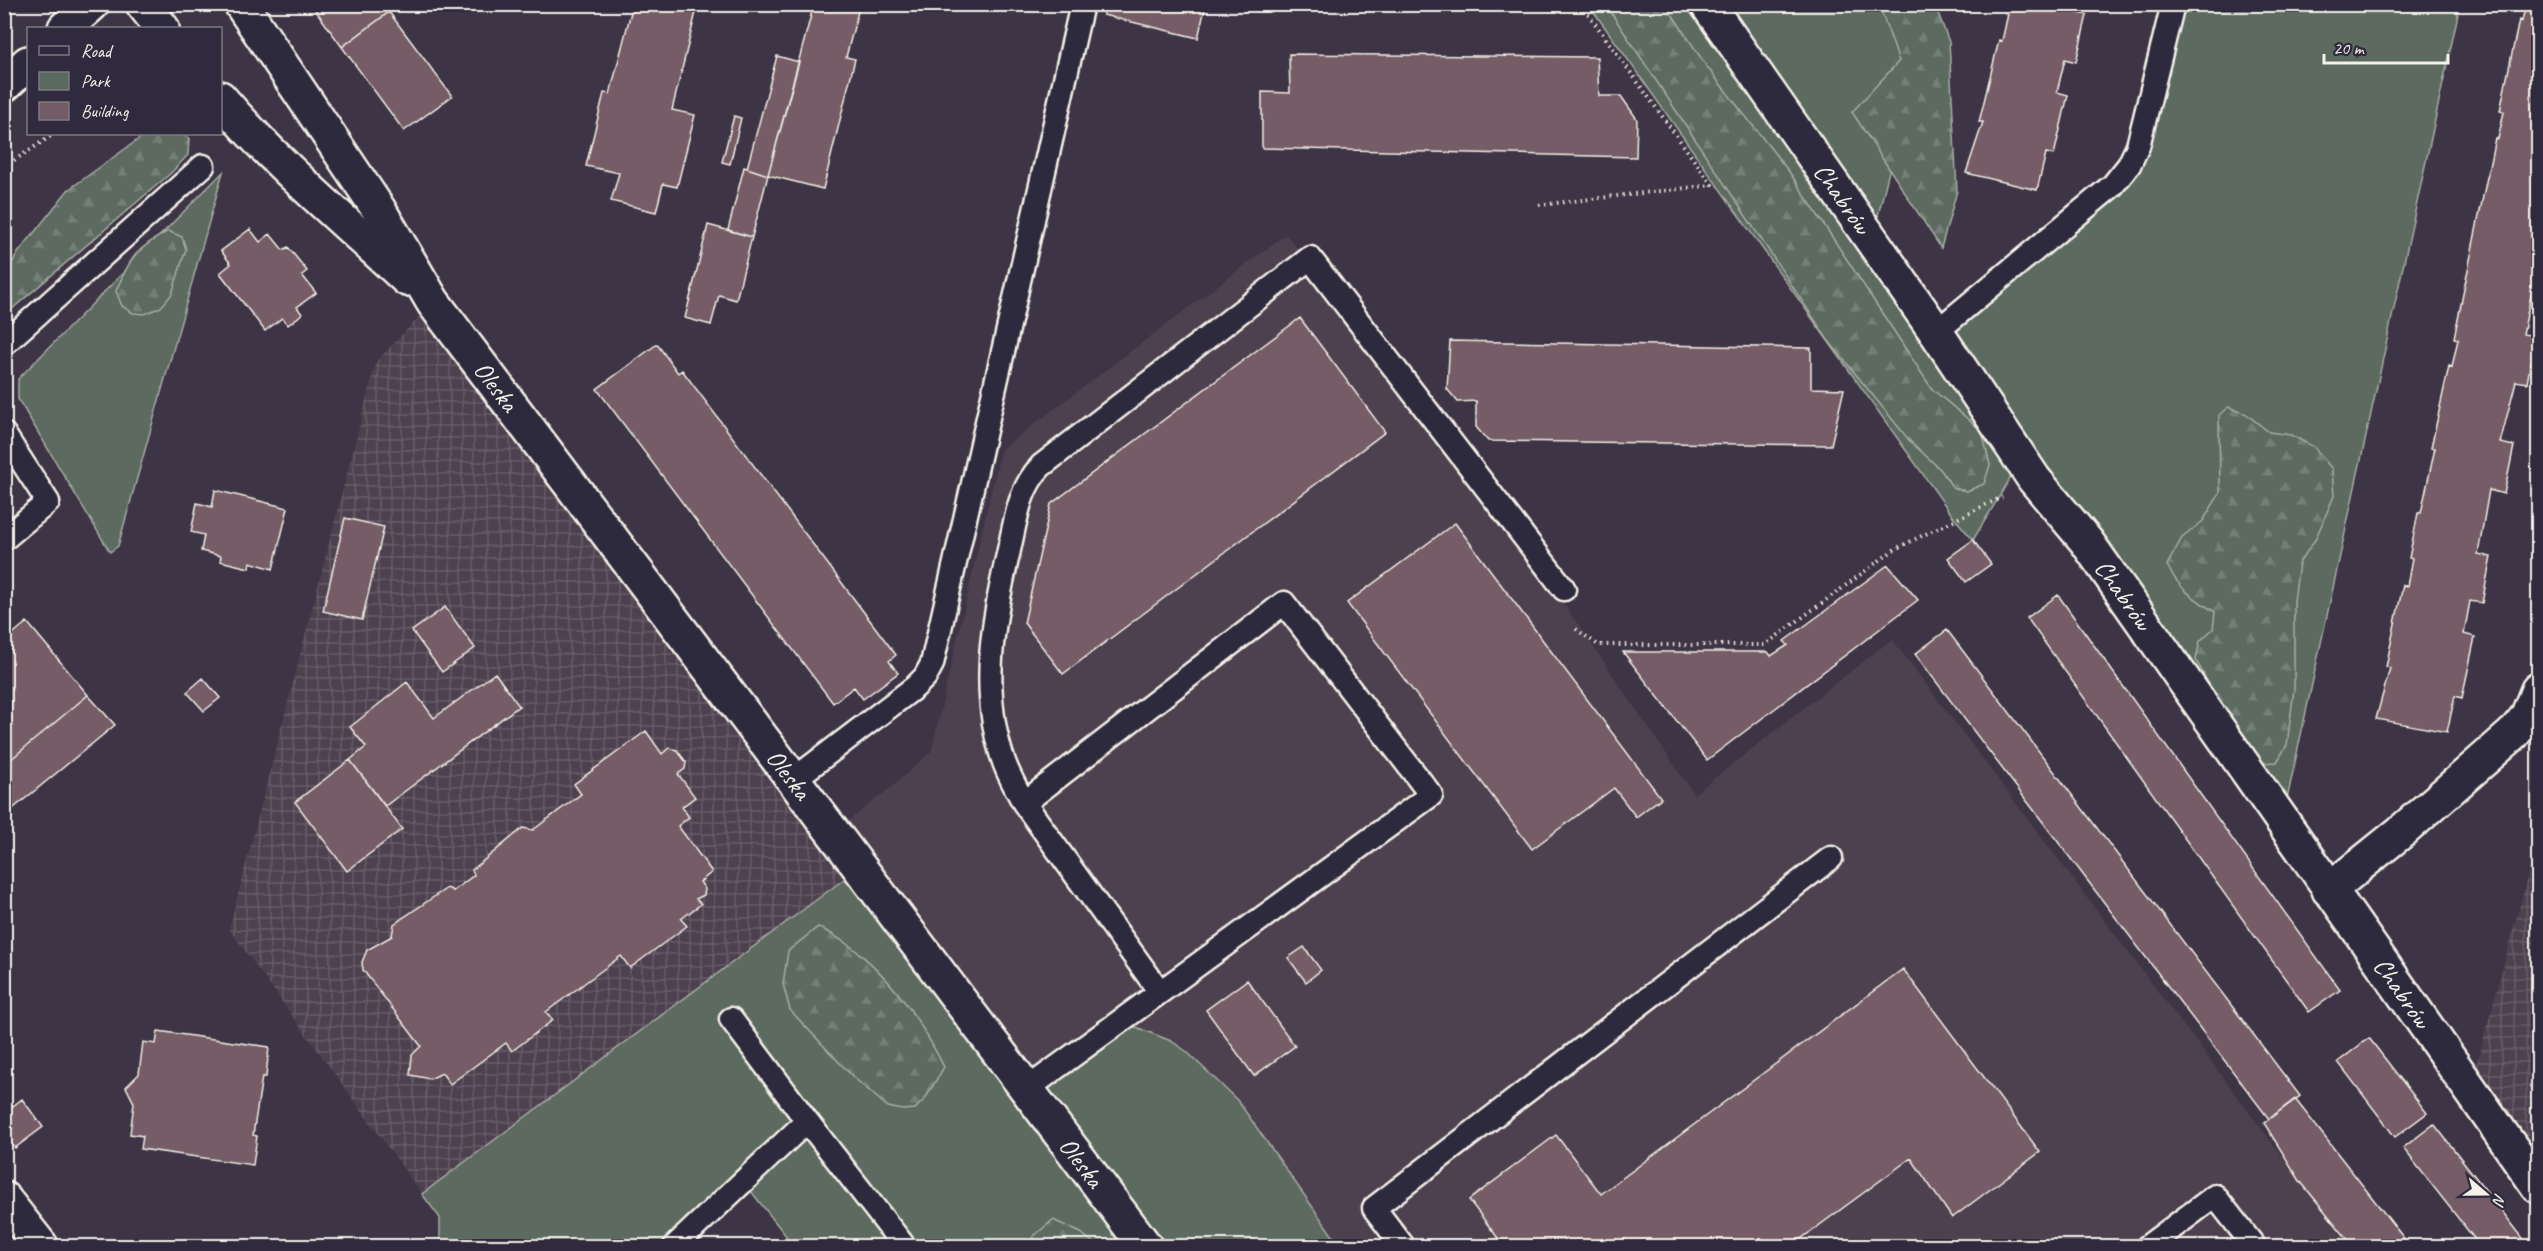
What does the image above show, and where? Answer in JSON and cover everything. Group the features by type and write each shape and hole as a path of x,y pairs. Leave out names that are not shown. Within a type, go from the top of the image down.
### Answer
{"street":[{"path":"66,27 92,4"},
{"path":"143,4 161,27"},
{"name":"Oleska","path":"241,4 379,210 432,302 1145,1246"},
{"name":"Chabrów","path":"1707,4 1936,332 2034,479 2087,542 2538,1186"},
{"path":"4,84 27,64"},
{"path":"4,93 27,86"},
{"name":"Oleska","path":"227,110 432,302"},
{"path":"2329,890 2402,832 2513,734 2527,717 2538,690"},
{"path":"4,1199 40,1246"}],"lane":[{"path":"793,780 915,687 925,678 932,664 1082,4"},
{"path":"1936,332 2113,185 2129,165 2138,146 2174,4"},
{"path":"4,344 203,165"},
{"path":"1160,992 1024,803 1004,763 998,741 993,714 990,673 996,603 1020,501 1029,478 1041,466 1310,258 1564,589"},
{"path":"4,434 48,502 4,538"},
{"path":"1024,803 1284,603 1431,795 1027,1089"},
{"path":"1403,1246 1374,1208 1831,858"},
{"path":"731,1019 904,1246"},
{"path":"675,1246 807,1120"},
{"path":"2148,1246 2215,1196 2254,1246"}],"path":[{"path":"1539,205 1712,185 1581,4"},
{"path":"4,167 52,135"},
{"path":"1576,629 1598,645 1765,645 1895,549 2010,493"}],"shaded area":[{"path":"1286,234 1469,465 1694,794 1892,639 2350,1246 1340,1246 1238,1101 1186,1051 1171,1041 1136,1027 1027,1089 833,833 894,785 931,752 1001,449"},
{"path":"433,302 859,868 422,1194 229,929 376,362"},
{"path":"2538,838 2538,1186 2470,1089"}],"green space":[{"path":"1589,5 1930,5 1872,240 1936,332 2129,165 2173,5 2460,5 2282,822 2025,454 1973,540 1952,515"},
{"path":"1606,5 1666,5 1707,67 1790,173 1932,389 1982,431 1990,465 1984,484 1967,491 1953,488 1941,470 1909,440 1828,340"},
{"path":"1879,5 1935,5 1949,42 1957,191 1941,248 1852,112 1899,61"},
{"path":"145,135 182,135 189,138 188,155 171,173 12,309 5,312 5,274 18,253 68,190"},
{"path":"223,172 118,546 110,552 18,399 18,379"},
{"path":"168,231 182,237 186,249 172,294 161,307 145,314 133,313 122,306 116,291 135,255 148,243"},
{"path":"2228,407 2246,414 2269,432 2291,435 2314,447 2332,469 2334,496 2315,540 2299,563 2294,601 2294,689 2287,745 2277,762 2259,763 2231,726 2196,660 2200,641 2213,629 2215,612 2187,592 2167,565 2182,538 2203,521 2220,493 2219,415"},
{"path":"859,868 1027,1089 1113,1026 1136,1027 1171,1041 1186,1051 1238,1101 1340,1246 794,1246 743,1181 675,1246 440,1246 440,1218 422,1194"},
{"path":"818,927 839,938 876,968 907,1005 933,1046 944,1067 925,1099 915,1109 903,1110 888,1107 853,1077 790,1010 783,984 788,951"},
{"path":"1053,1220 1081,1233 1097,1246 1029,1246 1034,1236"}],"building":[{"path":"311,4 384,4 389,12 342,47"},
{"path":"633,4 667,4 696,12 672,110 695,115 677,187 663,184 656,212 611,201 619,173 586,166 604,93 610,94"},
{"path":"814,4 860,4 846,57 855,59 823,189 768,175"},
{"path":"1105,4 1206,4 1198,38 1103,15"},
{"path":"2007,4 2076,4 2075,12 2087,15 2076,62 2065,59 2057,92 2068,95 2054,155 2046,153 2037,190 1966,173 1983,122 1979,122 1999,40 2002,41 2008,14 2005,13"},
{"path":"2526,4 2538,4 2538,262 2523,334 2536,336 2527,383 2516,381 2500,443 2514,446 2504,494 2489,490 2478,554 2491,557 2482,603 2470,601 2464,634 2475,637 2462,698 2455,696 2447,732 2376,719 2390,668 2386,667 2403,585 2407,586 2412,559 2409,558 2418,513 2421,513 2435,448 2431,448 2449,366 2452,367 2458,339 2454,338 2495,138 2498,139 2504,112 2500,111 2519,20 2522,21"},
{"path":"389,12 452,96 404,131 342,47"},
{"path":"1289,54 1597,57 1599,96 1621,96 1637,119 1636,157 1262,148 1262,92 1290,93"},
{"path":"777,56 799,62 768,175 747,168"},
{"path":"734,116 741,118 730,164 722,162"},
{"path":"744,167 768,175 752,237 728,230"},
{"path":"708,225 752,237 736,300 719,295 711,325 685,318"},
{"path":"250,229 260,242 270,234 283,250 288,247 307,271 302,275 316,293 297,307 302,314 288,325 282,318 265,331 220,273 231,264 221,251"},
{"path":"1300,318 1385,432 1063,674 1024,623 1051,504"},
{"path":"1450,341 1811,348 1811,388 1844,389 1831,445 1488,441 1476,427 1476,401 1458,402 1447,389"},
{"path":"657,344 678,373 682,370 896,655 889,661 898,673 863,699 854,687 833,703 597,389"},
{"path":"215,490 288,508 273,569 250,562 249,568 220,561 221,556 201,551 204,535 191,532 197,503 212,507"},
{"path":"345,518 384,527 362,620 323,611"},
{"path":"1455,523 1661,798 1636,817 1614,788 1532,849 1347,603"},
{"path":"1973,540 1991,564 1966,582 1948,558"},
{"path":"1888,565 1918,600 1707,760 1623,652 1768,652 1771,656 1788,645 1784,641"},
{"path":"2058,595 2340,990 2309,1012 2027,618"},
{"path":"445,607 475,648 442,672 412,631"},
{"path":"27,622 88,695 4,765 4,641"},
{"path":"1947,630 2300,1096 2269,1119 1915,654"},
{"path":"495,673 519,706 385,806 350,760 366,747 350,727 407,682 434,718"},
{"path":"203,678 220,698 204,711 187,692"},
{"path":"88,695 115,725 4,816 4,765"},
{"path":"646,731 662,754 669,748 677,750 686,762 685,769 678,774 695,797 682,807 689,817 678,826 712,872 700,882 705,889 704,895 696,899 701,904 681,919 687,926 630,968 621,956 546,1012 553,1020 512,1051 506,1043 450,1084 442,1073 430,1079 410,1075 412,1055 421,1046 363,970 362,962 367,950 392,936 394,924 447,888 453,891 474,875 472,870 523,828 533,830 581,794 574,784"},
{"path":"350,760 402,829 347,871 295,802"},
{"path":"1304,947 1321,970 1306,982 1288,958"},
{"path":"1903,969 2040,1152 1952,1218 1911,1158 1791,1246 1504,1246 1469,1200 1556,1135 1601,1194"},
{"path":"1247,980 1295,1046 1254,1076 1206,1010"},
{"path":"158,1031 269,1047 266,1077 262,1077 253,1135 257,1136 253,1165 141,1149 143,1136 130,1134 134,1103 126,1087 139,1074 143,1042 156,1044"},
{"path":"2369,1038 2427,1113 2395,1137 2338,1062"},
{"path":"2538,1081 2538,1098 2530,1087"},
{"path":"22,1099 43,1127 15,1148 4,1135 4,1113"},
{"path":"2295,1099 2410,1246 2353,1246 2300,1181 2264,1123"},
{"path":"2434,1124 2529,1246 2480,1246 2403,1148"}]}
